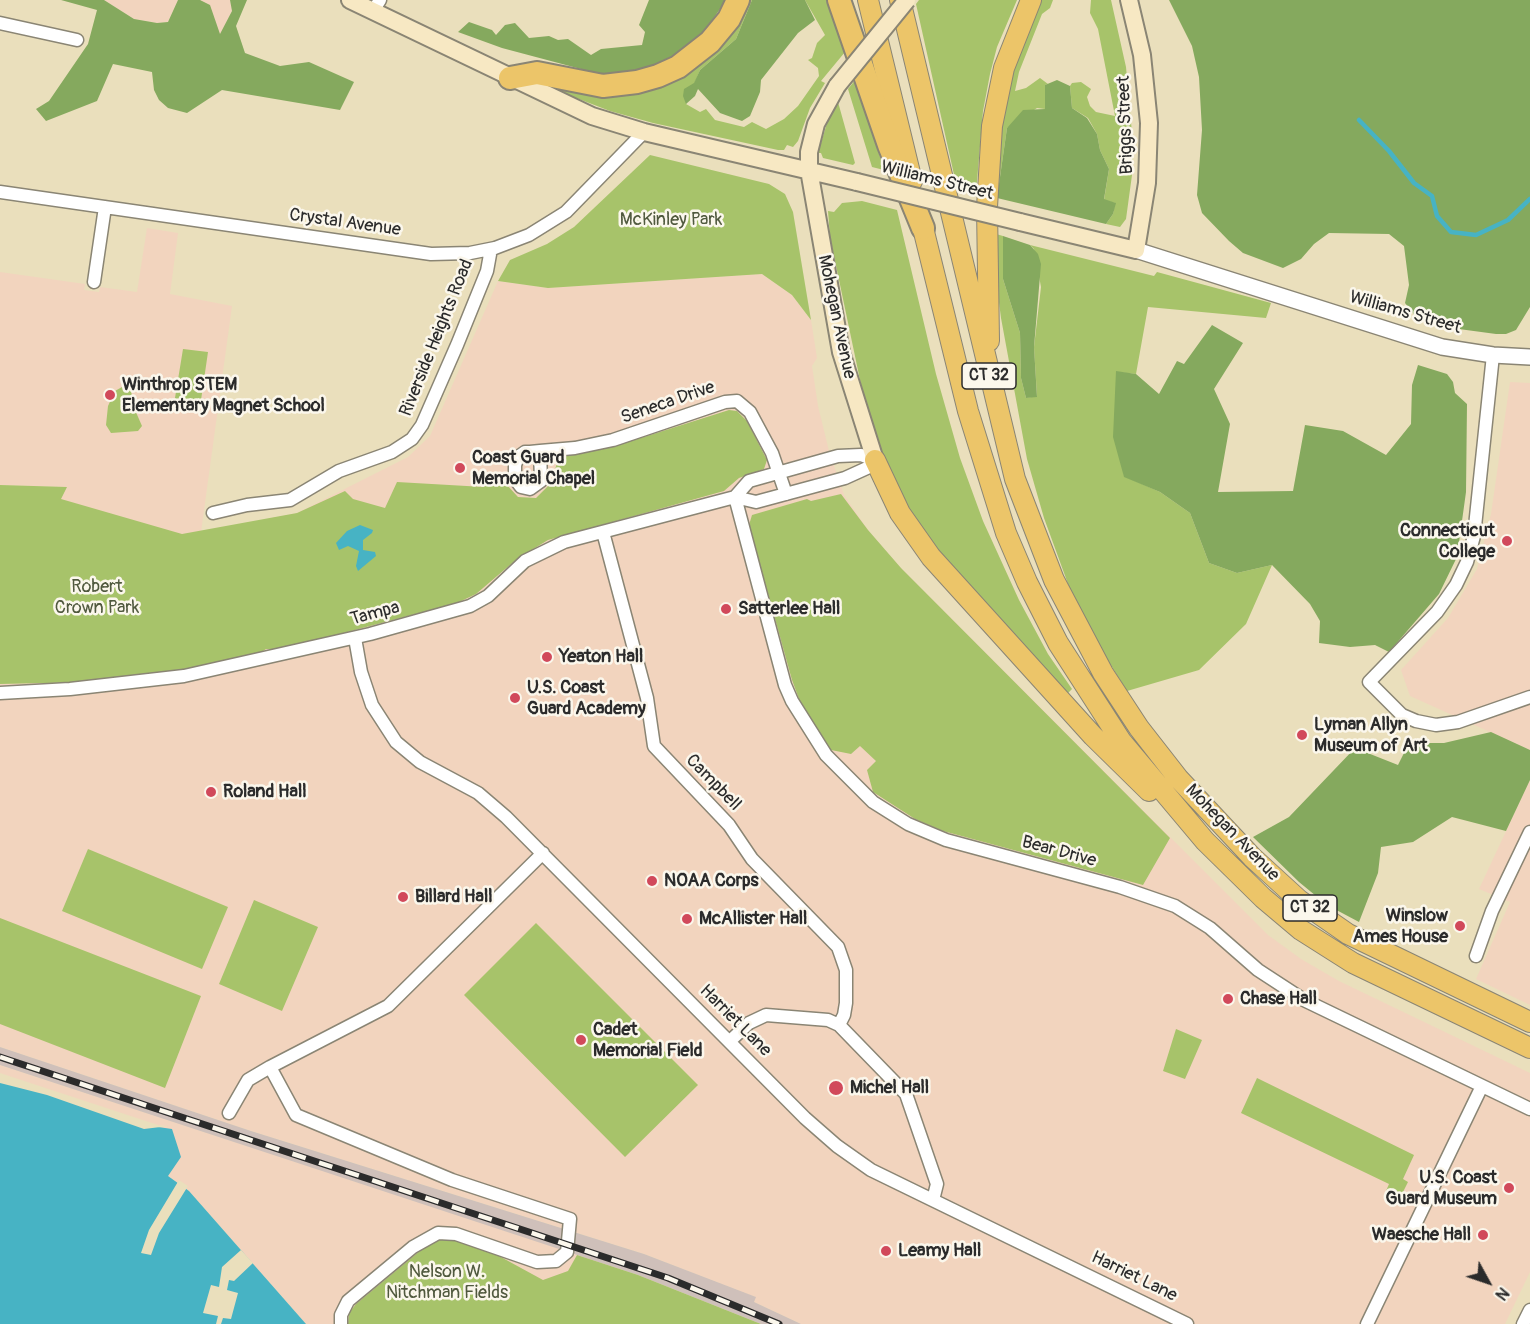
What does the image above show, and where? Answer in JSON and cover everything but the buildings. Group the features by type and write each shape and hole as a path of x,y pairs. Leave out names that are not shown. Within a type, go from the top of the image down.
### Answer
{"highway":[{"path":"510,78 539,73 603,86 637,82 658,76 678,67 710,42 729,19 738,0"},
{"path":"839,0 895,163 922,228"}],"main road":[{"name":"Williams Street","path":"350,0 377,6 566,106 644,132 1136,250"},
{"name":"CT 32","path":"868,0 922,228 976,439 997,509 1022,573 1058,643 1094,703 1136,761 1176,808"},
{"name":"CT 32","path":"900,0 991,383"},
{"name":"Mohegan Avenue","path":"874,460 861,423 842,352 809,170 809,152 816,124 837,86 907,0"},
{"path":"991,383 987,171 999,85 1031,0"},
{"name":"Briggs Street","path":"1129,0 1142,55 1149,123 1147,183 1136,250"},
{"name":"Mohegan Avenue","path":"991,383 1010,463 1041,551 1089,650 1139,728 1178,778 1225,830 1276,880 1322,918 1366,944 1530,1022"},
{"path":"874,460 900,513 946,575 1118,763 1157,798 1176,808"},
{"name":"Mohegan Avenue","path":"1176,808 1254,890 1322,945 1362,968 1530,1048"}],"street":[{"path":"0,23 77,40"},
{"name":"Crystal Avenue","path":"0,192 431,254 458,254 491,249 529,235 566,212 644,132"},
{"path":"94,282 105,207"},
{"name":"Riverside Heights Road","path":"213,513 247,505 290,500 339,471 388,454 412,439 422,425 457,345 486,271 491,249"},
{"name":"Williams Street","path":"1136,250 1442,347 1493,355 1530,357"},
{"path":"1493,355 1475,532 1466,567 1437,612 1369,682 1402,715 1416,721 1436,725 1458,722 1530,697"},
{"name":"Seneca Drive","path":"540,451 575,448 613,440 725,402 737,401 750,412 780,472 786,494"},
{"name":"Tampa","path":"0,693 81,688 184,676 355,638 470,606 488,596 517,567 537,554 564,542 735,497 756,502 845,478 867,468 874,460 849,454 780,472 749,481 735,497"},
{"name":"Bear Drive","path":"735,497 785,684 792,701 826,755 873,802 908,824 946,840 1120,887 1174,906 1198,919 1258,969 1304,1000 1530,1109"},
{"name":"Campbell","path":"603,532 647,698 654,746 729,825 752,859 838,947 846,970 846,1003 844,1016 838,1025"},
{"name":"Harriet Lane","path":"355,638 369,697 383,725 396,742 420,762 478,793 543,853 805,1118 837,1146 871,1170 1187,1324"},
{"path":"1476,956 1492,911 1530,832"},
{"path":"229,1113 248,1080 388,1006 543,853"},
{"path":"730,1041 749,1023 766,1015 828,1020 838,1025 906,1095 937,1184 933,1200"},
{"path":"270,1067 291,1111 298,1116 453,1180 570,1219 567,1252 556,1261 550,1262 529,1260 456,1234 430,1235 381,1271 348,1301 341,1315 341,1324"},
{"path":"1367,1324 1482,1086"},
{"path":"1523,1324 1530,1310"}],"shaded area":[{"path":"104,0 178,0 168,22 157,23 134,19"},
{"path":"200,0 230,0 232,11 220,35 210,5"},
{"name":"U.S. Coast Guard Academy","path":"147,228 178,233 170,294 232,306 201,532 297,513 408,457 430,436 498,281 548,288 762,274 792,295 811,320 817,358 812,366 818,406 829,451 844,495 868,530 901,568 1268,935 1301,959 1339,981 1530,1073 1530,1272 1505,1324 801,1324 754,1302 755,1297 644,1254 251,1131 0,1047 0,589 66,487 0,485 0,272 85,284 84,290 99,292 100,287 137,292"},
{"name":"Connecticut College","path":"1510,382 1530,383 1530,750 1410,696 1401,670 1448,618 1477,569 1491,514"},
{"path":"1530,780 1530,1005 1476,979 1510,902 1479,889"},
{"path":"0,1047 251,1131 644,1254 756,1297 754,1302 801,1324 761,1324 638,1275 0,1065"},
{"path":"0,1065 607,1264 761,1324 306,1324 189,1191 168,1176 158,1127 0,1076"}],"green space":[{"path":"61,0 104,0 134,19 157,23 168,22 178,0 200,0 210,5 220,34 232,11 230,0 247,0 236,26 245,53 280,66 309,62 354,82 340,110 222,90 187,113 168,108 159,100 154,90 152,72 113,64 97,101 46,121 36,109 49,101 88,44 97,10"},
{"path":"649,0 726,0 705,31 670,61 639,74 611,77 502,48 458,32 469,22 492,30 496,35 505,25 515,23 529,38 549,36 558,40 568,39 591,55 601,49 642,45 645,32 639,25"},
{"path":"745,0 752,0 736,39 700,70 686,104 700,112 706,109 715,120 744,127 752,122 766,129 784,119 798,106 819,76 818,68 808,60 812,58 817,43 825,35 805,0 826,0 845,52 821,81 825,83 810,108 798,141 793,147 787,145 784,150 778,150 653,123 610,111 558,91 560,86 628,92"},
{"path":"752,0 805,0 815,20 798,33 761,80 760,92 750,116 742,121 720,113 698,89 695,96 686,104 683,96 684,89 694,83 700,70 736,39"},
{"path":"919,0 1017,0 997,47 990,74 983,111 976,193 957,188 916,4"},
{"path":"1041,0 1053,0 1050,8 1042,14 1019,72 1015,91 1026,88 1040,78 1048,84 1045,85 1047,105 1045,109 1037,108 1007,128 997,198 995,152 1006,91"},
{"path":"1091,0 1111,0 1126,67 1133,144 1132,175 1126,219 1120,227 1106,224 1113,214 1115,203 1104,200 1109,169 1100,150 1097,134 1088,118 1072,108 1070,86 1072,83 1081,82 1091,89 1087,97 1090,106 1096,112 1115,116 1098,29 1090,13"},
{"path":"1169,0 1530,0 1530,307 1516,330 1506,334 1496,334 1444,327 1417,318 1405,303 1409,285 1404,246 1389,234 1329,233 1314,244 1301,259 1283,268 1243,253 1229,241 1202,213 1197,195 1202,130 1199,77 1192,46"},
{"path":"856,79 884,170 872,167 848,89"},
{"path":"1057,80 1070,86 1072,108 1087,118 1097,134 1100,150 1109,169 1104,199 1116,203 1113,214 1106,224 997,198 1007,128 1023,110 1045,109 1045,85"},
{"path":"838,102 855,163 853,165 823,158 821,153 818,153 827,123"},
{"name":"McKinley Park","path":"650,155 769,184 785,194 793,212 811,320 792,295 762,274 548,288 498,281 510,260 547,244 574,227"},
{"path":"862,201 897,210 936,374 960,458 983,521 1019,600 1048,654 1072,689 1067,694 941,563 893,495 864,399 830,237 828,211 834,212 842,203"},
{"path":"996,234 1003,236 1003,279 1020,333 1021,378 1026,398 1037,396 1034,347 1041,287 1034,249 1030,245 1154,276 1157,272 1271,303 1266,318 1148,307 1136,374 1116,372 1124,476 1160,492 1190,513 1209,563 1237,573 1272,565 1246,624 1199,670 1127,691 1079,614 1044,518 1027,459 1001,318 996,279"},
{"path":"1003,236 1030,245 1038,254 1041,264 1034,347 1037,397 1026,398 1021,378 1020,333 1003,279"},
{"path":"1212,325 1243,343 1214,389 1230,424 1218,492 1293,491 1305,425 1343,431 1386,455 1411,424 1412,385 1418,365 1447,374 1453,382 1455,393 1467,404 1466,492 1457,557 1439,594 1389,652 1375,645 1350,647 1319,643 1320,621 1310,604 1272,565 1237,573 1209,563 1190,513 1160,492 1124,477 1113,437 1116,371 1136,374 1159,394 1177,361 1184,364"},
{"path":"183,349 208,352 200,407 174,404"},
{"path":"126,386 131,391 135,410 142,426 138,431 111,433 106,425 108,406 115,391"},
{"name":"Robert Crown Park","path":"729,410 737,411 747,421 767,460 764,469 739,478 724,491 548,540 517,559 476,594 457,603 283,649 266,649 257,655 183,670 93,682 0,684 0,485 67,487 61,499 182,534 297,513 345,491 353,499 385,508 397,482 484,487 485,482 506,484 518,497 536,498 551,483 557,463 554,461 558,458 625,443"},
{"path":"841,494 901,568 1170,838 1143,885 943,831 915,819 873,792 867,770 876,761 860,746 851,754 831,750 802,707 792,680 749,525 752,515 807,499 811,501"},
{"path":"1491,732 1530,750 1530,780 1506,831 1452,817 1413,842 1381,847 1378,873 1359,922 1327,905 1299,882 1253,837 1289,817 1355,748 1398,765 1409,743 1444,743"},
{"path":"88,849 228,907 202,969 62,911"},
{"path":"254,900 318,927 282,1011 219,984"},
{"path":"0,918 201,996 165,1088 0,1024"},
{"name":"Cadet Memorial Field","path":"536,923 698,1085 625,1157 464,995"},
{"path":"1176,1029 1202,1040 1185,1079 1163,1071"},
{"path":"1257,1078 1414,1155 1403,1179 1408,1182 1400,1198 1386,1191 1389,1184 1241,1113"},
{"name":"Nelson W. Nitchman Fields","path":"442,1239 456,1241 499,1256 543,1280 568,1271 577,1255 638,1275 761,1324 348,1324 349,1313 356,1304 427,1245"}],"water":[{"path":"360,525 373,530 363,540 363,550 375,552 376,556 358,571 356,566 359,551 348,546 339,550 336,543 347,531"},
{"path":"0,1076 158,1127 172,1129 181,1157 168,1176 189,1191 306,1324 0,1324"}],"pier":[{"path":"0,1073 158,1125 169,1126 144,1129 47,1095 0,1083"},
{"path":"179,1180 188,1186 159,1233 151,1255 141,1253 149,1230"},
{"path":"241,1250 253,1263 234,1281 229,1280 227,1290 238,1293 231,1319 223,1318 221,1324 216,1324 218,1316 203,1313 211,1285 219,1287 222,1267"}],"waterway":[{"path":"1359,120 1389,151 1414,183 1432,196 1437,216 1451,232 1476,235 1508,220 1530,199"}],"railway":[{"path":"0,1057 668,1278 779,1324"}],"place":[{"name":"Winthrop STEM Elementary Magnet School","path":"110,395"},
{"name":"Coast Guard Memorial Chapel","path":"460,468"},
{"name":"Connecticut College","path":"1507,541"},
{"name":"Satterlee Hall","path":"726,609"},
{"name":"Yeaton Hall","path":"547,657"},
{"name":"U.S. Coast Guard Academy","path":"515,698"},
{"name":"Lyman Allyn Museum of Art","path":"1302,735"},
{"name":"Roland Hall","path":"211,792"},
{"name":"NOAA Corps","path":"652,881"},
{"name":"Billard Hall","path":"403,897"},
{"name":"McAllister Hall","path":"687,919"},
{"name":"Winslow Ames House","path":"1460,926"},
{"name":"Chase Hall","path":"1228,999"},
{"name":"Cadet Memorial Field","path":"581,1040"},
{"name":"Michel Hall","path":"836,1088"},
{"name":"U.S. Coast Guard Museum","path":"1509,1188"},
{"name":"Waesche Hall","path":"1483,1235"},
{"name":"Leamy Hall","path":"886,1251"}]}
